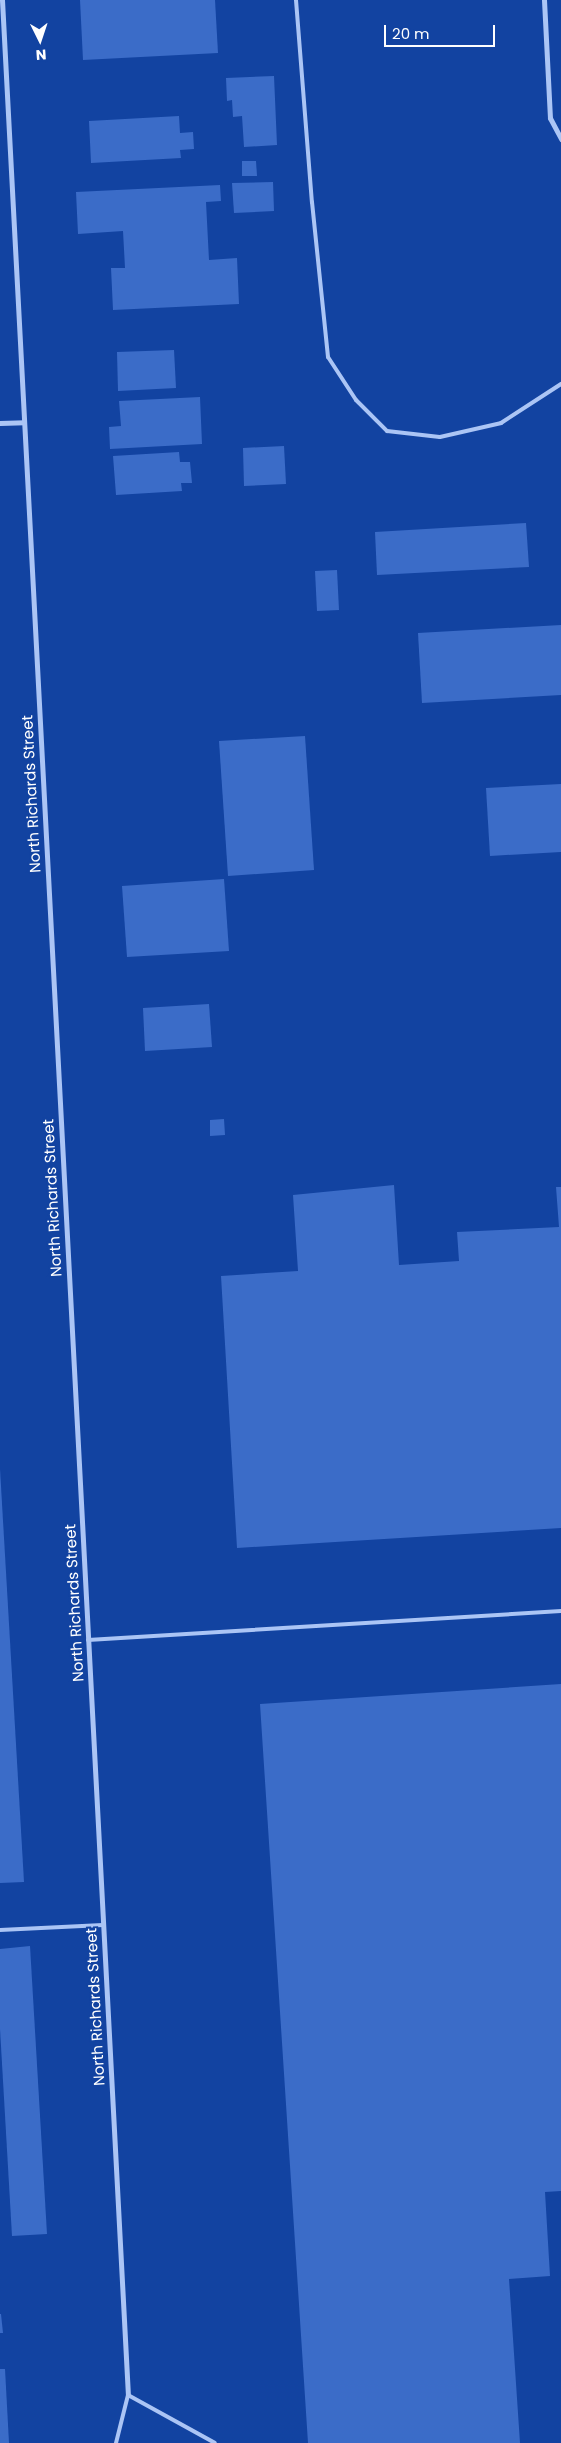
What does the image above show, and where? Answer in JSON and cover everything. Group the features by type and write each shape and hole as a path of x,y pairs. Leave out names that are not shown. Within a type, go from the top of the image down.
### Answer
{"street":[{"name":"North Richards Street","path":"2,0 128,2395"},
{"path":"544,0 550,118 561,138"},
{"path":"0,423 24,422"}],"lane":[{"path":"296,0 312,202 328,357 356,400 386,431 440,437 501,423 561,384"},
{"path":"88,1640 561,1611"},
{"path":"0,1930 103,1924"},
{"path":"116,2443 128,2395 215,2443"}],"building":[{"path":"80,0 215,0 218,53 83,60"},
{"path":"274,76 277,145 244,147 242,116 233,117 232,100 227,101 226,78"},
{"path":"179,116 180,133 193,132 194,149 180,150 181,158 91,163 89,121"},
{"path":"242,161 256,161 257,176 242,176"},
{"path":"273,182 274,211 234,213 232,183"},
{"path":"220,185 221,201 206,202 209,260 237,258 239,304 113,310 111,268 125,268 123,231 78,234 76,192"},
{"path":"174,350 176,388 118,391 117,352"},
{"path":"200,397 202,444 110,449 109,427 121,426 119,401"},
{"path":"284,446 286,484 244,486 243,448"},
{"path":"179,452 180,462 190,462 192,483 181,483 182,491 116,495 113,456"},
{"path":"526,523 529,567 377,575 375,532"},
{"path":"337,570 339,610 317,611 315,571"},
{"path":"561,625 561,695 422,703 418,633"},
{"path":"305,736 314,870 228,876 219,741"},
{"path":"561,784 561,852 490,856 486,788"},
{"path":"224,879 229,951 127,957 122,886"},
{"path":"209,1004 212,1047 145,1051 143,1008"},
{"path":"224,1119 225,1135 210,1136 210,1120"},
{"path":"394,1185 399,1265 459,1261 457,1232 559,1227 556,1187 561,1187 561,1528 237,1548 221,1276 298,1271 293,1195"},
{"path":"0,1469 24,1882 0,1883"},
{"path":"561,1684 561,2191 545,2192 550,2276 509,2279 520,2443 308,2443 260,1704"},
{"path":"30,1946 47,2234 12,2236 0,2029 0,1949"},
{"path":"1,2314 3,2333 0,2333"},
{"path":"0,2369 5,2369 9,2443 0,2443"}]}
